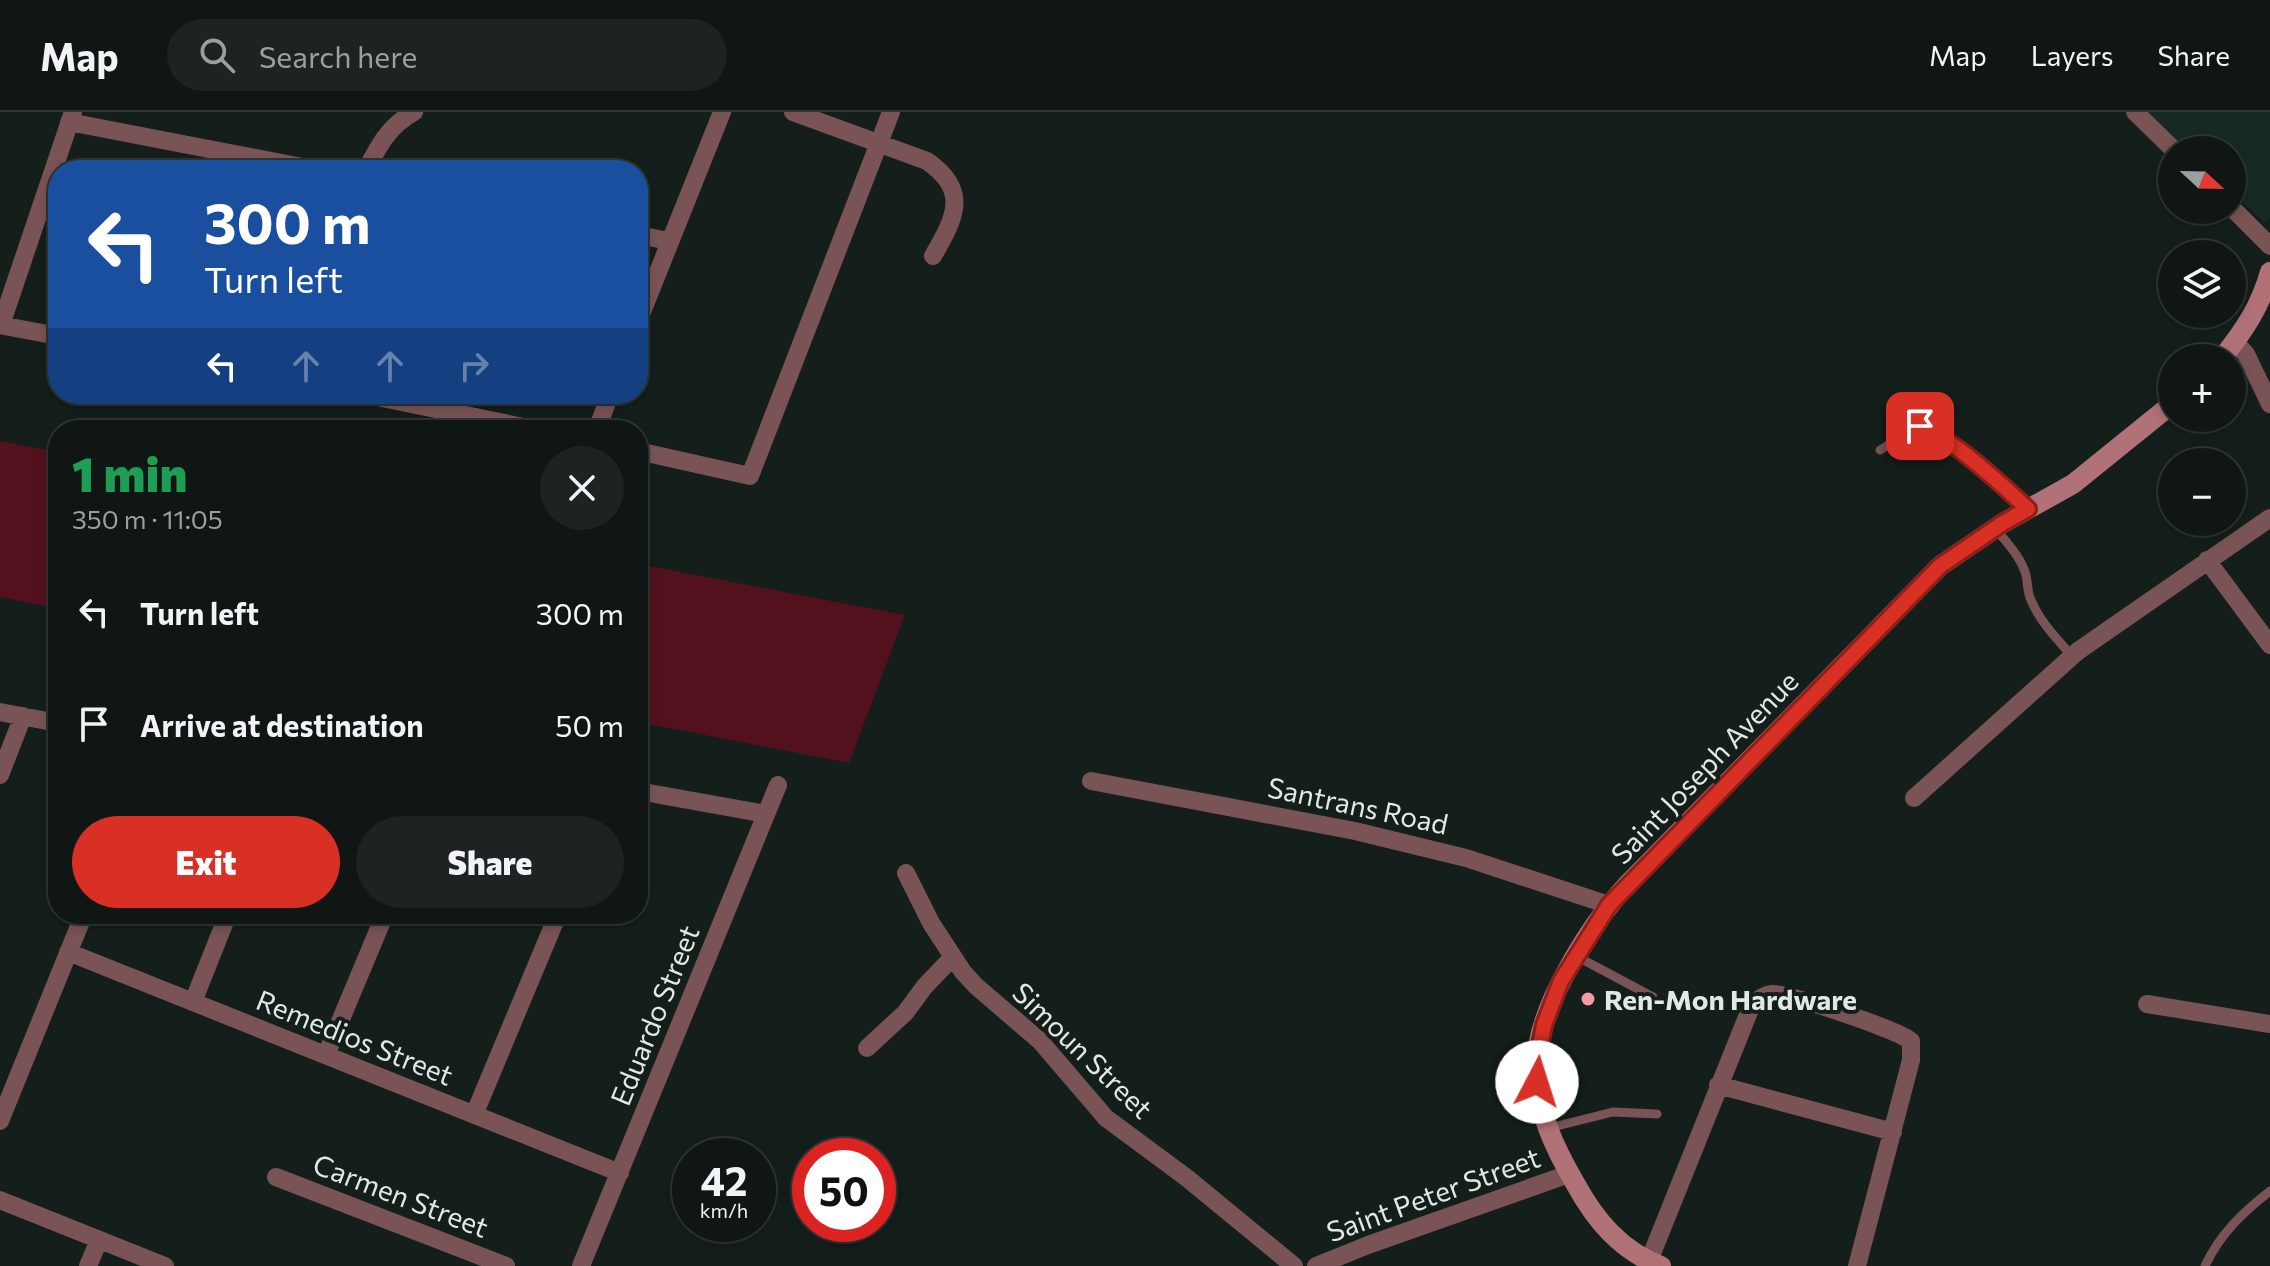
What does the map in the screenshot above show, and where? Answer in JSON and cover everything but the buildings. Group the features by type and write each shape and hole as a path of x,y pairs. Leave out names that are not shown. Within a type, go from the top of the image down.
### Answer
{"main road":[{"path":"2233,344 2258,307 2270,272"},
{"name":"Saint Joseph Avenue","path":"1652,1264 1626,1247 1604,1227 1586,1204 1569,1174 1539,1099 1536,1066 1544,1025 1561,981 1609,905 1940,566 1995,528 2073,484 2158,415"}],"street":[{"path":"371,160 384,135 414,112"},
{"path":"648,296 722,112"},
{"path":"793,112 927,161 942,171 952,186 955,198 953,218 933,256"},
{"path":"648,453 750,476 891,112"},
{"path":"2135,112 2160,136"},
{"path":"57,160 71,117 271,160"},
{"path":"48,185 1,325 48,334"},
{"path":"2246,222 2270,246"},
{"path":"648,237 669,241"},
{"path":"2246,354 2266,384 2270,404"},
{"path":"412,404 489,420"},
{"path":"1914,798 2072,656 2270,518"},
{"path":"2207,560 2270,645"},
{"path":"0,712 48,721"},
{"path":"0,775 23,716"},
{"name":"Santrans Road","path":"1091,781 1369,834 1466,858 1609,905"},
{"name":"Eduardo Street","path":"581,1266 778,785"},
{"path":"648,793 766,814"},
{"name":"Simoun Street","path":"906,873 952,958 976,986 1040,1041 1106,1118 1187,1178 1294,1266"},
{"path":"0,1121 80,924"},
{"path":"193,1002 224,924"},
{"path":"326,1055 381,924"},
{"path":"474,1115 554,924"},
{"name":"Remedios Street","path":"68,952 620,1173"},
{"path":"867,1048 905,1013 952,958"},
{"path":"1652,1264 1718,1085 1751,1007 1770,994 1893,1031 1911,1041 1911,1060 1857,1266"},
{"path":"2147,1004 2270,1024"},
{"path":"1718,1085 1893,1132"},
{"name":"Saint Peter Street","path":"1316,1266 1569,1174"},
{"name":"Carmen Street","path":"276,1177 506,1266"},
{"path":"0,1200 165,1266"},
{"path":"88,1266 99,1240"}],"lane":[{"path":"1880,450 1920,426 1930,430 2028,509"},
{"path":"1995,528 2019,558 2031,600 2038,612 2072,656"},
{"path":"1576,956 1653,997"},
{"path":"1549,1128 1613,1112 1657,1114"},
{"path":"2205,1266 2216,1243 2232,1224 2270,1191"}],"shaded area":[{"path":"2145,112 2270,112 2270,217 2265,223 2246,206 2246,136 2171,136"},
{"path":"0,441 48,450 48,606 0,597"},
{"path":"648,566 905,615 849,763 648,724"}],"place":[{"name":"Ren-Mon Hardware","path":"1588,999"}],"route":[{"path":"1537,1082 1536,1066 1544,1025 1561,981 1609,905 1940,566 2028,509 1964,455 1920,426"}]}
